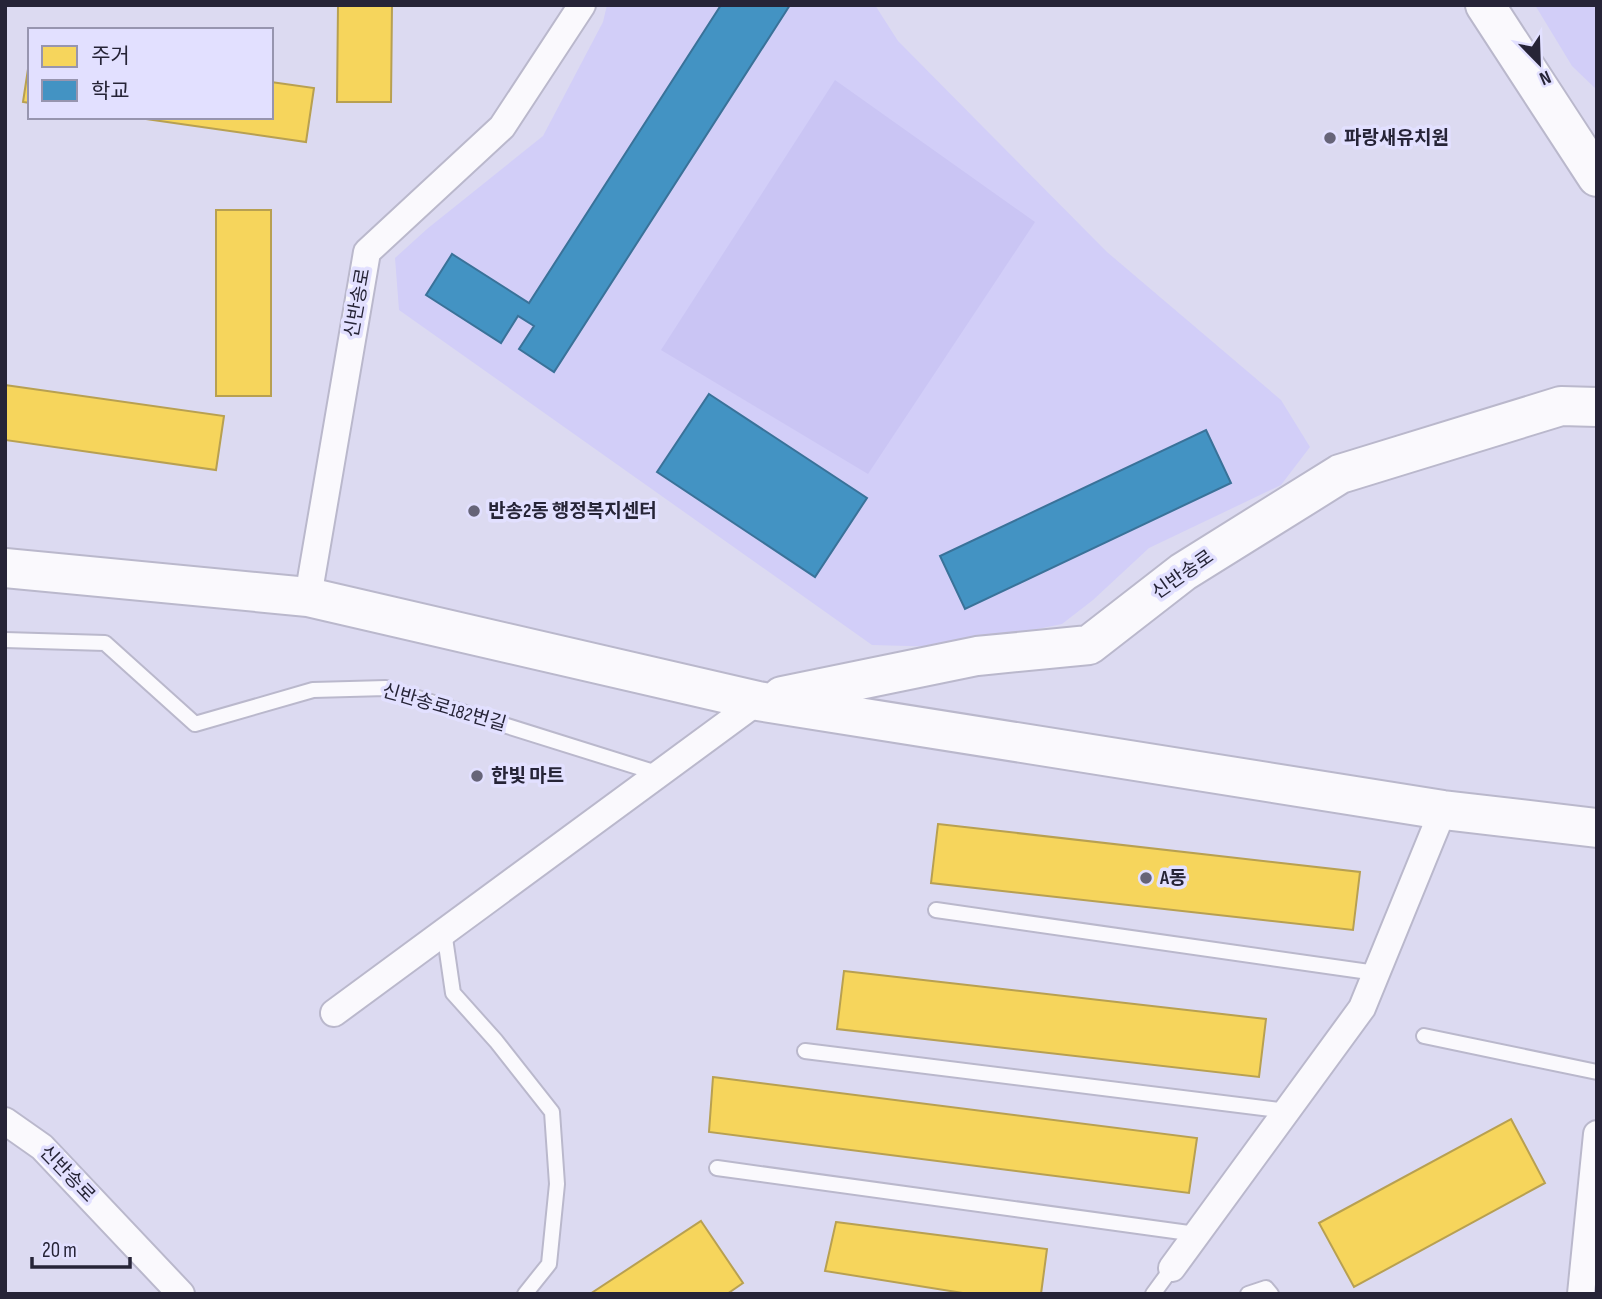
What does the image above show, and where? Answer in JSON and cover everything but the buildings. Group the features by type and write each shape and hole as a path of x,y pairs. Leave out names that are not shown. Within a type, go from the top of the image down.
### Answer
{"main road":[{"path":"1485,5 1597,177"},
{"name":"신반송로","path":"758,701 977,656 1089,645 1183,572 1340,474 1561,406 1597,407"},
{"name":"신반송로","path":"5,568 307,597 758,701 1443,810 1597,828"}],"street":[{"name":"신반송로","path":"307,597 368,252 502,127 582,5"},
{"path":"334,1013 758,701"},
{"path":"1172,1268 1362,1007 1443,810"},
{"name":"신반송로","path":"5,1121 42,1147 181,1294"},
{"path":"1581,1293 1597,1134"}],"lane":[{"name":"신반송로182번길","path":"5,640 106,643 195,724 313,690 386,688 660,774"},
{"path":"936,910 1376,973"},
{"path":"444,932 453,993 496,1041 552,1112 556,1184 549,1264 524,1294"},
{"path":"1424,1036 1597,1072"},
{"path":"805,1051 1287,1111"},
{"path":"717,1168 1196,1234"},
{"path":"1153,1294 1172,1268"},
{"path":"1248,1294 1266,1288 1271,1294"},
{"path":"1581,1293 1593,1294"}],"shaded area":[{"path":"607,5 875,5 898,41 1107,252 1281,400 1310,447 1281,485 1149,548 1093,600 1062,624 947,647 872,645 399,310 395,258 543,136 603,22"},
{"path":"1535,5 1597,5 1597,90 1572,66"},
{"path":"835,80 1035,222 868,474 661,350"}],"place":[{"name":"파랑새유치원","path":"1330,138"},
{"name":"반송2동 행정복지센터","path":"474,511"},
{"name":"한빛 마트","path":"477,776"},
{"name":"A동","path":"1146,878"}]}
